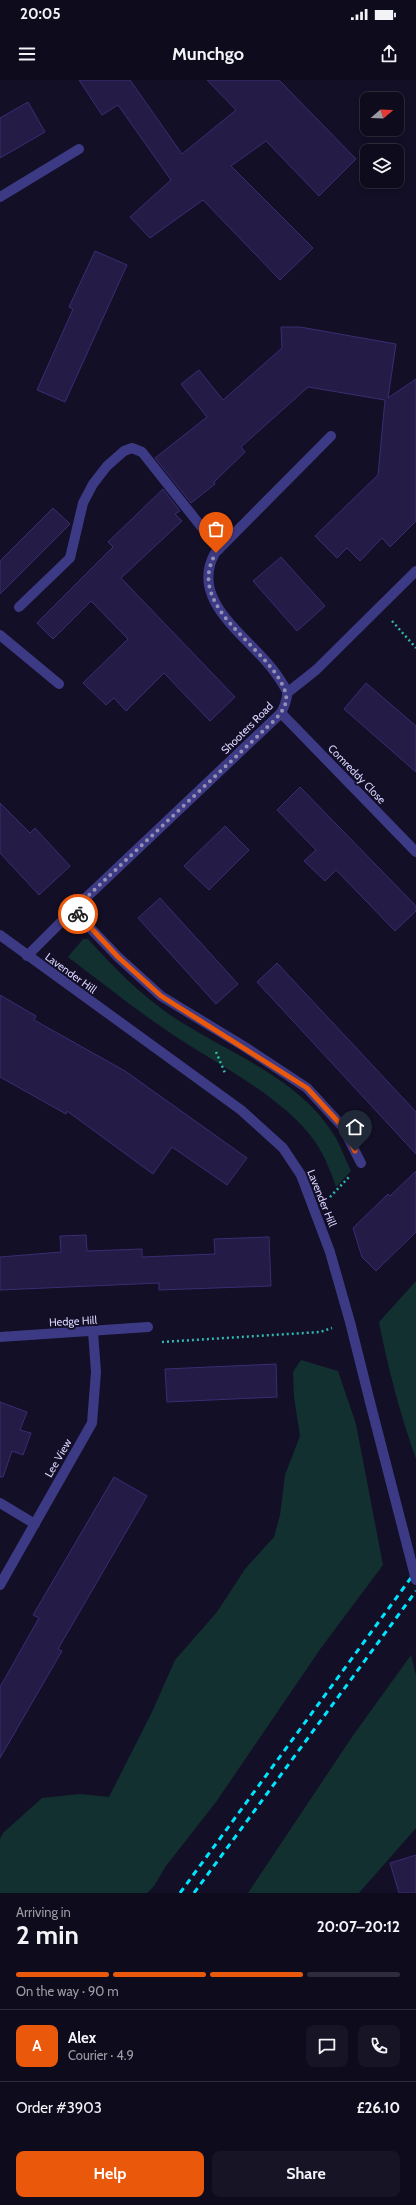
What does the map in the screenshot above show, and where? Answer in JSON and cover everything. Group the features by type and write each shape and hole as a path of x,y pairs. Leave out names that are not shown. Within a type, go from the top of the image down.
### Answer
{"street":[{"path":"0,197 79,149"},
{"path":"331,436 219,549 209,564 207,574 211,596 217,608 267,661 287,693 316,670 416,571"},
{"path":"20,607 70,558 84,503 93,484 106,466 124,451 132,448 142,452 219,549"},
{"path":"0,635 59,684"},
{"name":"Shooters Road","path":"27,956 73,910 281,713 286,704 287,693"},
{"name":"Comreddy Close","path":"281,713 416,852"},
{"path":"73,910 118,957 161,996 202,1020 307,1088 342,1126 361,1163"},
{"name":"Lavender Hill","path":"0,935 241,1110 283,1148 301,1175 316,1212 350,1322 416,1580"},
{"name":"Hedge Hill","path":"0,1337 93,1332 148,1327"},
{"name":"Lee View","path":"0,1585 92,1423 96,1372 93,1332"},
{"path":"0,1503 34,1524"}],"path":[{"path":"379,606 416,648"},
{"path":"202,1020 226,1075"},
{"path":"316,1212 361,1163"},
{"path":"148,1327 152,1327 152,1342 320,1332 350,1322"}],"green space":[{"path":"83,939 88,939 128,981 161,1009 263,1069 304,1100 322,1118 337,1140 351,1171 336,1187 328,1165 316,1143 302,1126 285,1110 246,1081 153,1021 68,957"},
{"path":"416,1281 416,1459 395,1391 379,1322"},
{"path":"301,1360 338,1371 356,1424 383,1565 321,1648 216,1802 166,1866 154,1886 147,1893 0,1893 0,1839 3,1833 42,1798 80,1794 109,1797 152,1712 175,1660 217,1612 245,1569 274,1537 280,1515 285,1475 300,1436 294,1397 293,1372"},
{"path":"411,1655 416,1675 416,1828 359,1893 248,1893 352,1737"}],"building":[{"path":"79,80 130,80 182,154 236,110 207,80 279,80 356,159 319,196 266,141 231,166 313,248 280,280 203,200 150,238 130,217 171,180 118,105 102,115"},
{"path":"28,102 45,132 0,158 0,118"},
{"path":"95,251 127,265 65,402 37,390 73,309 69,307"},
{"path":"281,327 300,327 396,344 388,398 416,379 416,521 390,547 382,538 360,561 347,548 337,558 315,536 378,475 385,400 308,387 241,447 245,452 214,482 215,484 191,503 155,458 207,417 181,384 199,370 223,400 282,348"},
{"path":"163,489 180,511 175,514 182,521 121,578 235,697 210,721 164,673 126,711 114,698 106,705 83,683 128,639 91,601 53,639 37,623 113,547 108,542"},
{"path":"53,508 70,524 0,594 0,561"},
{"path":"281,557 325,606 297,631 253,581"},
{"path":"366,683 416,726 416,772 344,709"},
{"path":"300,787 416,906 416,911 395,931 336,870 325,881 304,861 316,850 277,810"},
{"path":"0,803 30,833 35,828 70,866 39,895 0,853"},
{"path":"225,826 249,850 209,890 184,866"},
{"path":"160,898 238,984 216,1004 138,918"},
{"path":"277,963 416,1112 416,1154 257,982"},
{"path":"0,995 36,1016 34,1020 125,1071 247,1158 227,1185 172,1147 153,1174 67,1111 66,1114 0,1077"},
{"path":"416,1171 416,1232 376,1271 362,1257 353,1228 388,1194 390,1196"},
{"path":"86,1235 87,1251 142,1249 142,1257 215,1254 214,1239 269,1237 271,1286 159,1290 159,1283 0,1290 0,1257 61,1252 60,1236"},
{"path":"276,1364 277,1397 167,1402 165,1369"},
{"path":"0,1402 27,1412 20,1430 31,1433 23,1455 12,1451 3,1477 0,1477"},
{"path":"114,1477 147,1496 58,1649 62,1651 0,1758 0,1687 39,1618 33,1615"},
{"path":"416,1855 416,1893 399,1893 390,1863"}],"railway":[{"path":"180,1893 416,1571"},
{"path":"194,1893 416,1591"}],"way so far":[{"path":"78,914 73,910 261,733 281,713 286,704 287,693 278,676 267,661 217,608 211,596 207,574 209,564 216,553"}],"route":[{"path":"78,914 118,957 161,996 245,1047 307,1088 342,1126 355,1151"}]}
